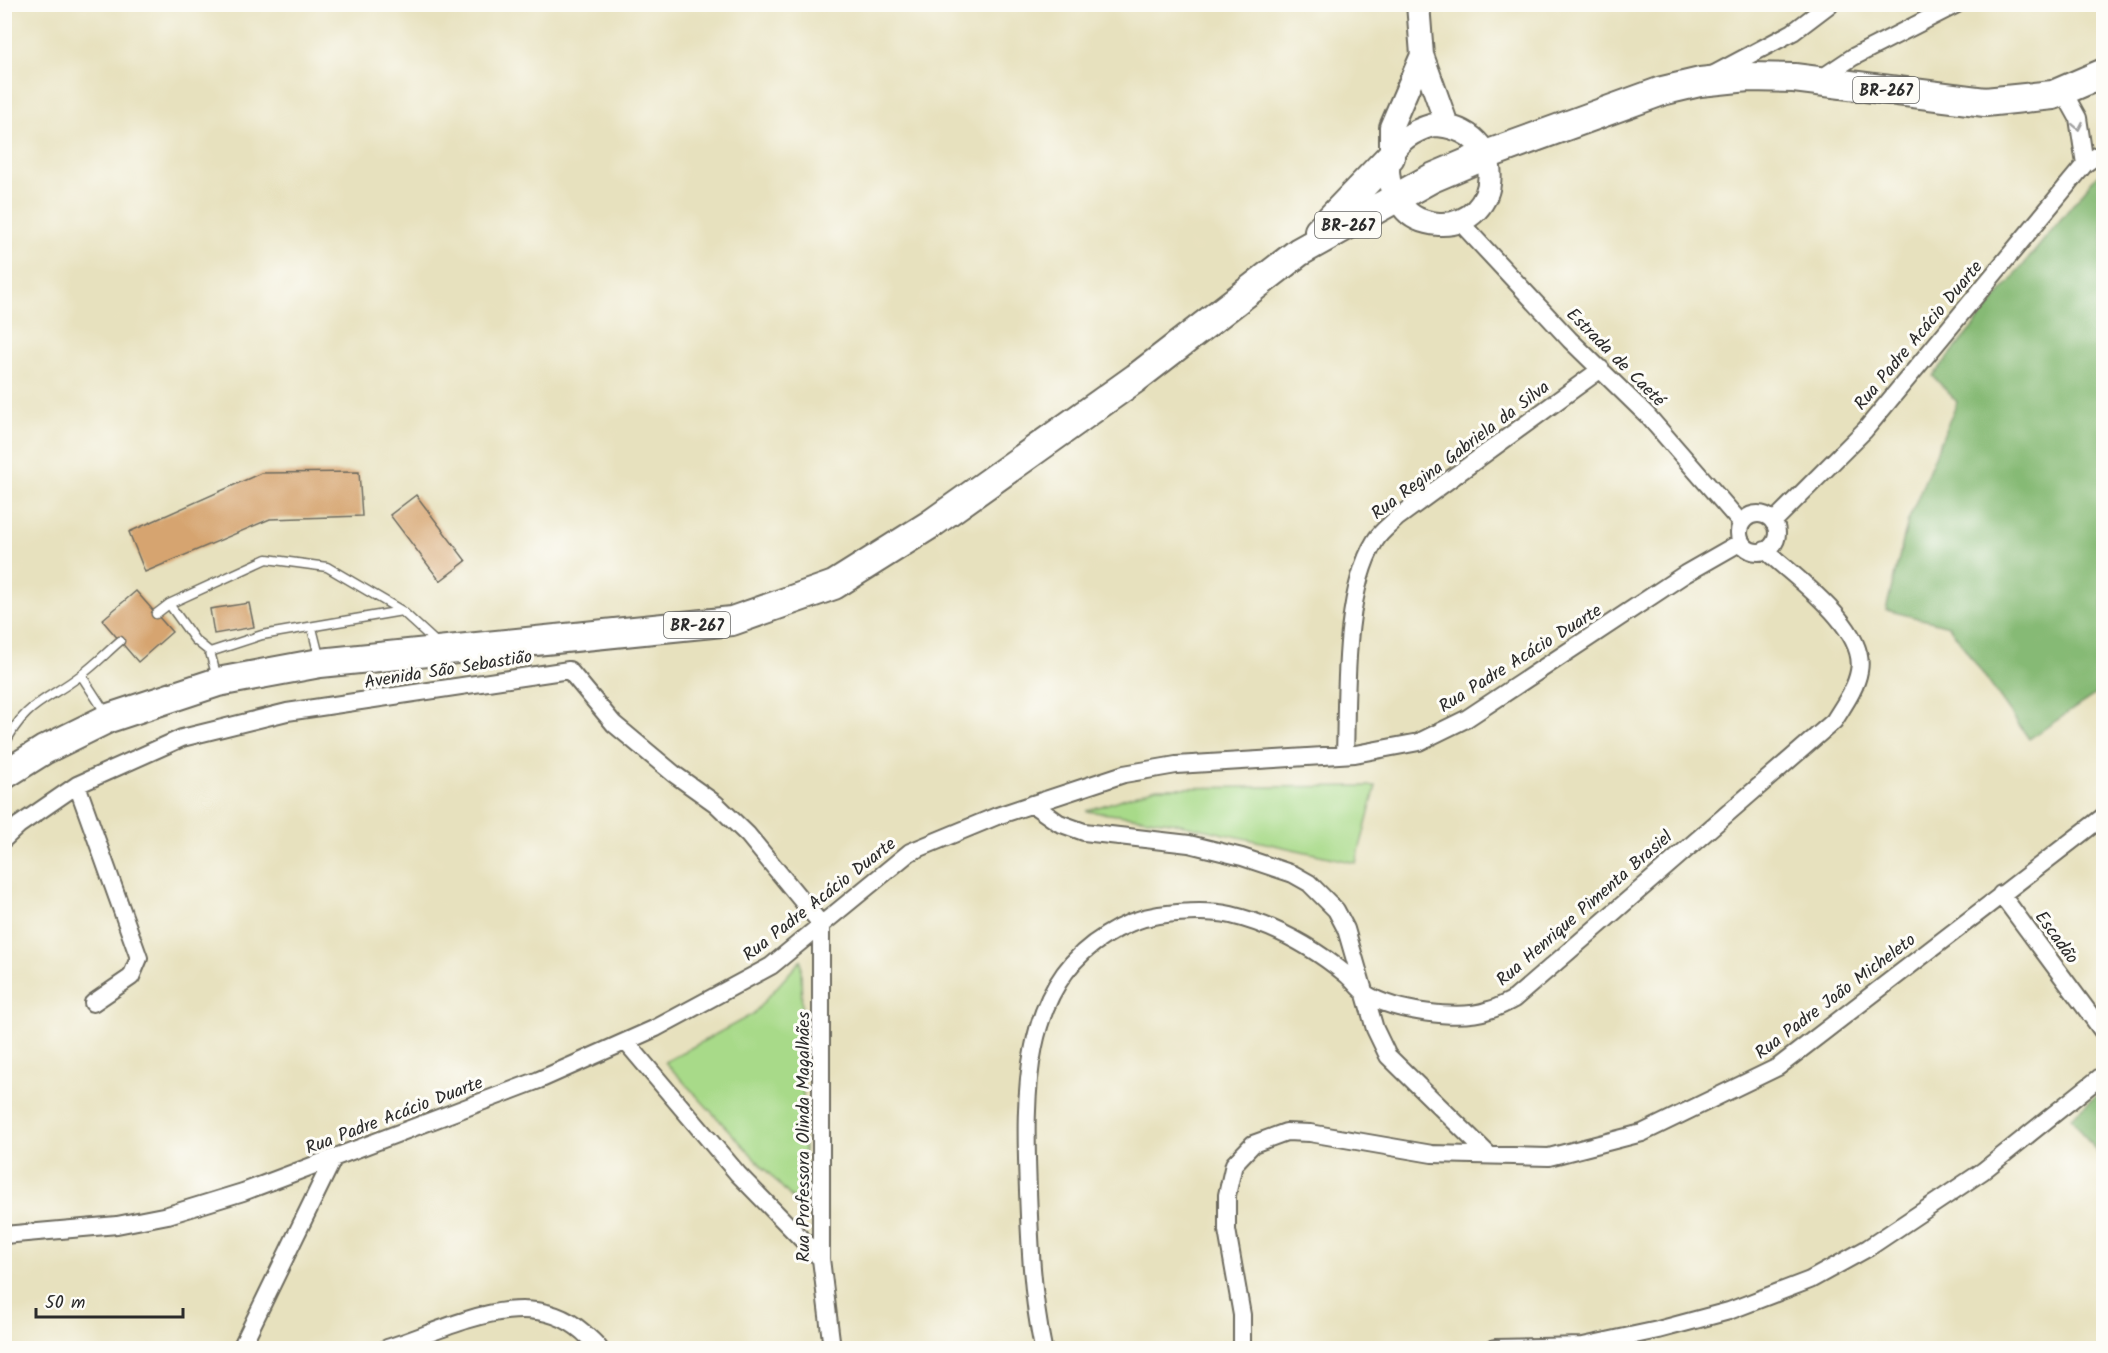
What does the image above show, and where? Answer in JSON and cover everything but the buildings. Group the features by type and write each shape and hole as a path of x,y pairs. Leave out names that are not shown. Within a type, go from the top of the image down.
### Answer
{"highway":[{"path":"2067,90 2103,73"},
{"name":"BR-267","path":"4,775 44,750 109,718 218,682 320,663 732,621 834,585 932,524 1136,378 1299,252 1396,197 1486,155 1662,91 1700,82 1748,77 1794,78 1985,102 2053,95 2067,90 2103,84"},
{"path":"1299,252 1390,154"}],"street":[{"path":"1418,4 1422,55 1447,125"},
{"path":"1700,82 1792,32 1830,4"},
{"path":"1817,81 1853,57 1958,4"},
{"path":"1390,154 1408,136 1420,129 1447,125 1470,135 1486,155 1490,177 1484,199 1470,215 1459,221 1445,224 1430,223 1416,218 1404,209 1396,197 1388,171 1391,127 1422,55"},
{"path":"2067,90 2078,118 2085,164"},
{"name":"Rua Padre Acácio Duarte","path":"1773,522 1865,430 2085,164 2103,151"},
{"name":"Estrada de Caeté","path":"1459,221 1647,415 1741,524"},
{"name":"Rua Regina Gabriela da Silva","path":"1344,755 1352,625 1366,560 1376,539 1397,518 1600,369"},
{"path":"1757,514 1773,522 1776,538 1765,550 1749,550 1741,542 1739,530 1741,524 1757,514"},
{"name":"Rua Padre Acácio Duarte","path":"4,1235 117,1225 168,1215 243,1192 539,1080 626,1042 771,966 910,852 940,837 1032,804 1124,774 1176,765 1344,755 1419,742 1466,718 1556,662 1685,574 1741,542"},
{"name":"Rua Henrique Pimenta Brasiel","path":"1043,1348 1031,1268 1027,1090 1042,1014 1072,963 1085,948 1125,924 1143,917 1197,912 1228,915 1279,930 1346,974 1366,994 1404,1009 1461,1014 1489,1011 1514,999 1834,721 1846,702 1860,670 1858,650 1840,618 1765,550"},
{"path":"560,640 568,670 614,724 674,774 716,804 748,835 821,924"},
{"name":"Avenida São Sebastião","path":"4,839 19,825 77,785 182,738 287,712 568,670"},
{"path":"77,785 139,958 131,977 93,1003"},
{"path":"1032,804 1059,823 1084,832 1189,844 1242,857 1293,874 1309,883 1336,910 1346,929 1375,1029 1388,1056 1489,1155"},
{"name":"Rua Padre João Micheleto","path":"1242,1348 1242,1316 1227,1230 1227,1195 1234,1164 1253,1144 1286,1132 1336,1136 1432,1154 1550,1157 1642,1133 1778,1067 2103,816"},
{"name":"Escadão","path":"2001,894 2103,1033"},
{"name":"Rua Professora Olinda Magalhães","path":"821,924 821,1259 832,1348"},
{"path":"626,1042 738,1174 821,1259"},
{"path":"1495,1348 1583,1346 1658,1330 1729,1311 1810,1280 1868,1248 1983,1171 2103,1074"},
{"path":"241,1348 333,1159"},
{"path":"387,1348 487,1315 526,1309 555,1314 576,1326 599,1348"}],"lane":[{"path":"156,614 169,604 267,559 327,567 402,611 444,649"},
{"path":"169,604 195,640 210,652 218,682"},
{"path":"210,652 262,635 402,611"},
{"path":"312,627 320,663"},
{"path":"4,746 13,727 24,712 81,675 120,641"},
{"path":"81,675 109,718"}],"green space":[{"path":"2103,171 2103,689 2029,739 1949,626 1886,610 1908,521 1957,402 1933,376 2096,176"},
{"path":"1376,786 1356,863 1171,822 1086,811 1156,788"},
{"path":"801,960 805,1212 665,1062 753,1014"},
{"path":"2103,1090 2103,1161 2071,1117"}]}
